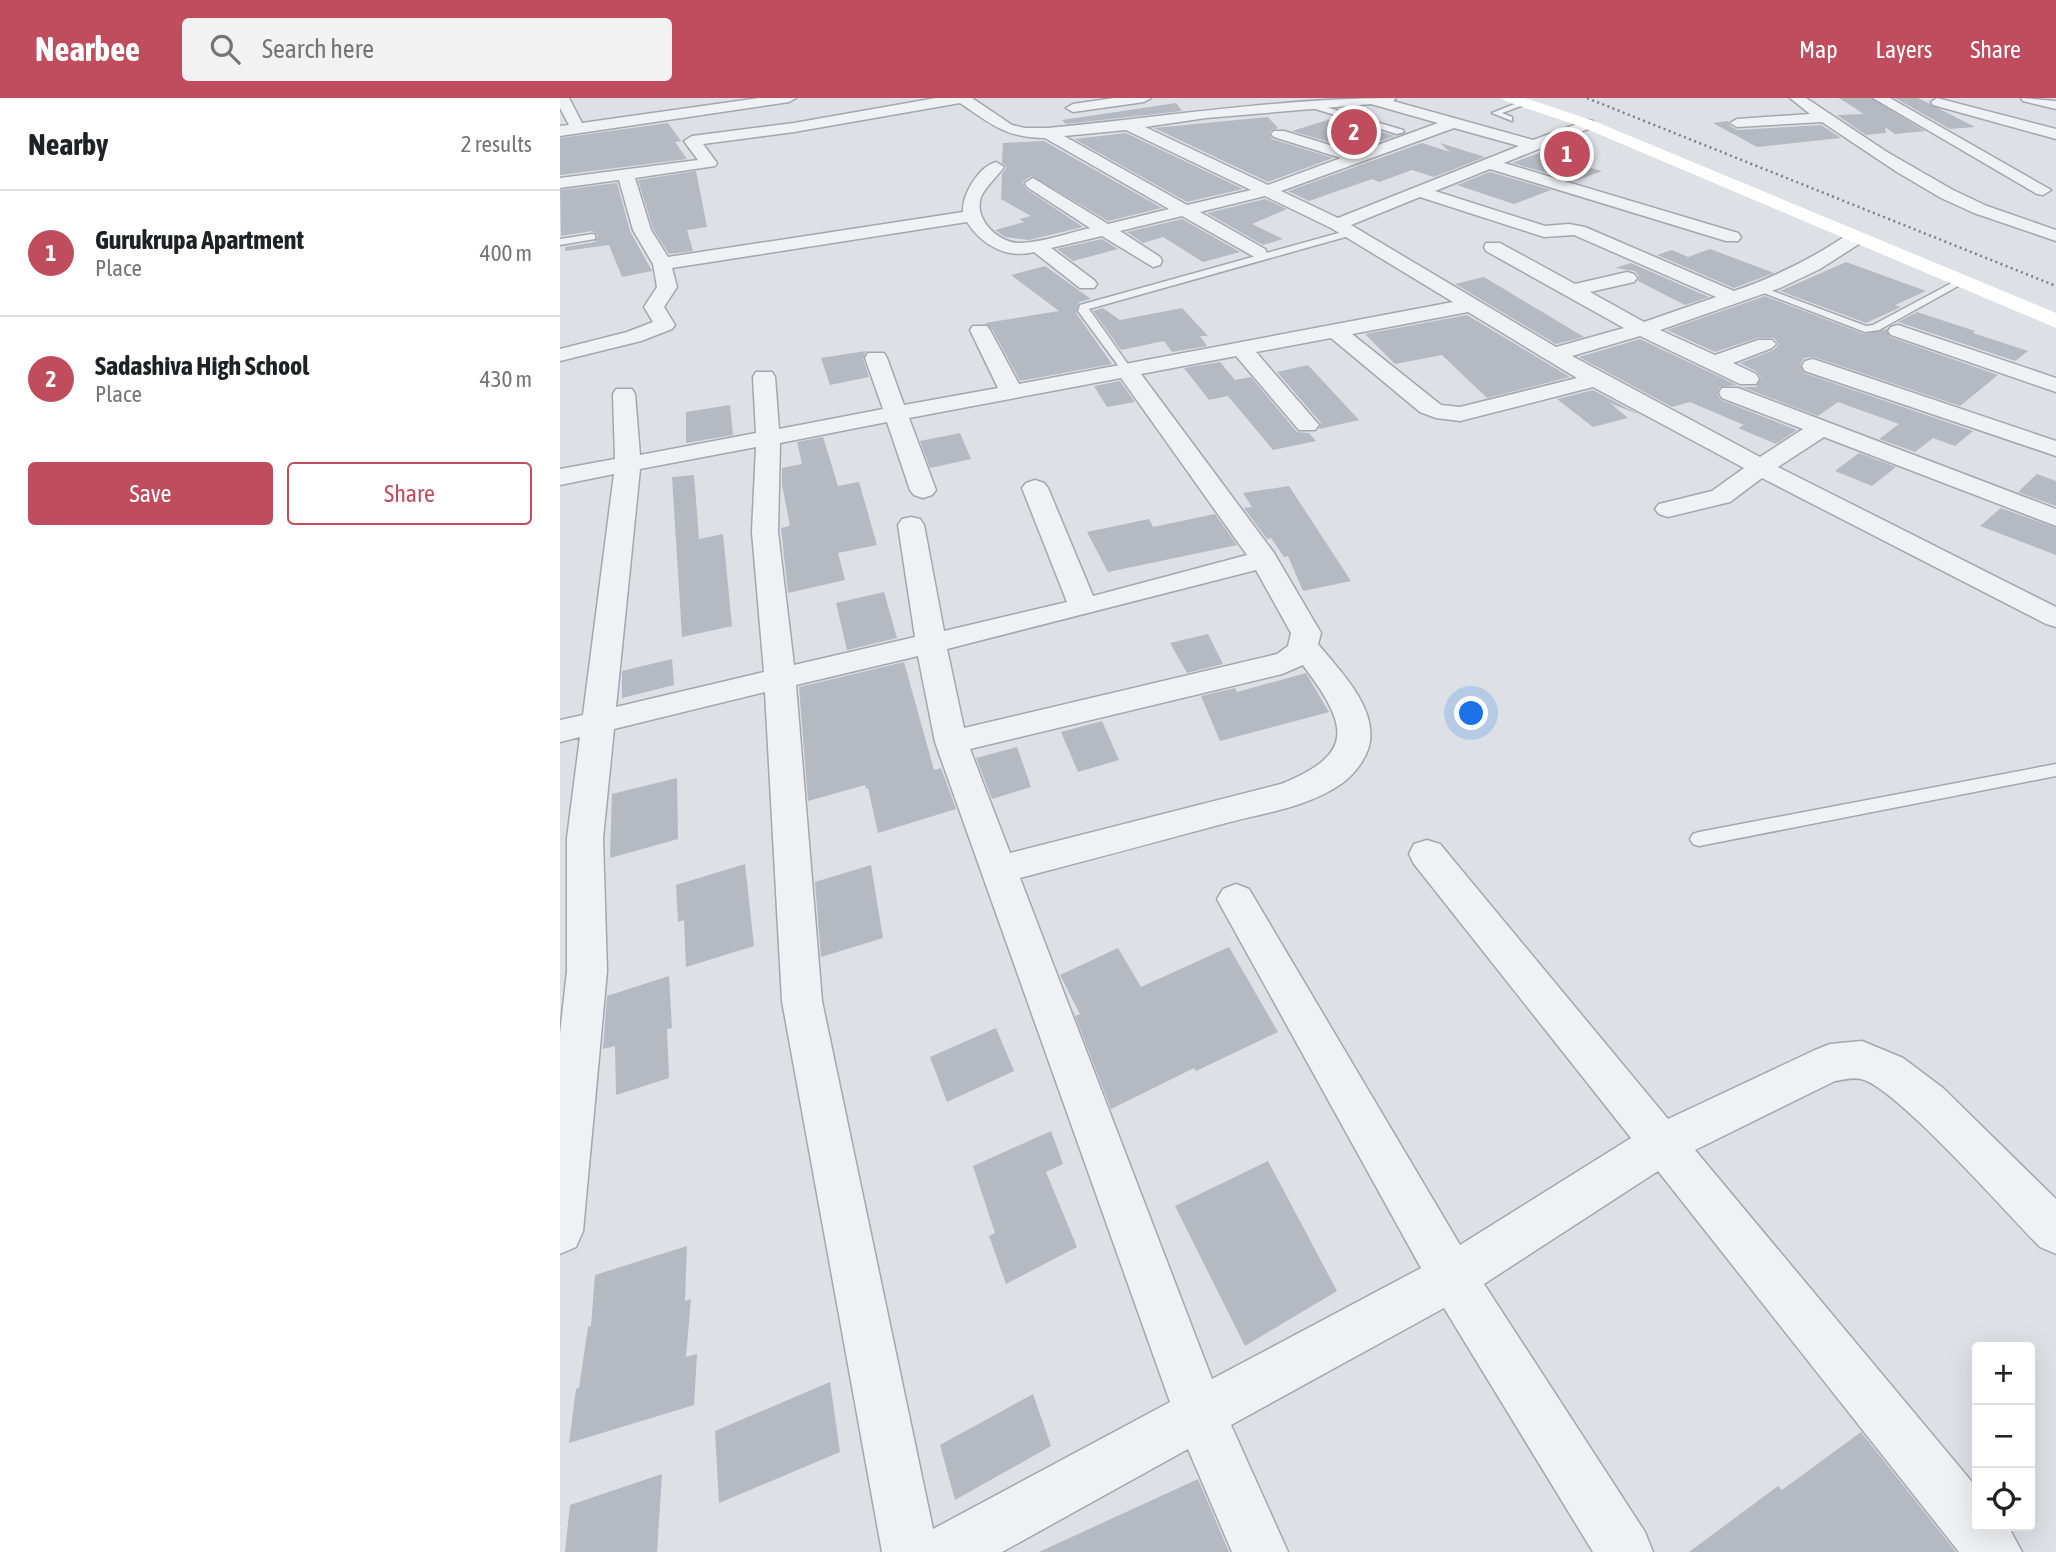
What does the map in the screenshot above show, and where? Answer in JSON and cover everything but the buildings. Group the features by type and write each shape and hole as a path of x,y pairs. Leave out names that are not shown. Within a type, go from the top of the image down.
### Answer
{"street":[{"path":"562,98 578,128"},
{"path":"560,131 673,115 800,105 918,105 963,98 1007,128 1048,133 1128,125 1274,103 1312,105 1371,99 1532,145"},
{"path":"1062,109 1144,98"},
{"path":"1186,98 1206,114"},
{"path":"1880,98 2007,169 2036,195"},
{"path":"2028,98 2056,105"},
{"path":"1518,100 1588,124 2056,321"},
{"path":"1778,103 1800,100 1921,179 1971,205 2056,233"},
{"path":"849,101 918,105"},
{"path":"1938,102 2056,134"},
{"path":"686,142 762,134 800,105"},
{"path":"560,183 709,163 686,142 673,115"},
{"path":"993,119 1021,115"},
{"path":"1737,123 1826,117"},
{"path":"996,167 971,202 974,216 988,237 1008,248 1018,250 1266,191 1453,123"},
{"path":"1345,228 1418,191 1588,124"},
{"path":"1128,125 1345,228 1596,380 1760,468 2056,618"},
{"path":"1048,133 1258,253"},
{"path":"1279,134 1356,159"},
{"path":"1487,163 1732,237"},
{"path":"1970,171 2007,169"},
{"path":"1892,184 1948,173"},
{"path":"560,355 634,337 666,325 654,307 667,286 662,264 642,230 626,175"},
{"path":"1033,183 1153,261"},
{"path":"1555,200 1578,190"},
{"path":"1418,191 1544,232 1579,231 1732,296"},
{"path":"2036,195 1997,206 2056,233"},
{"path":"1509,221 1532,210"},
{"path":"662,264 974,216"},
{"path":"1552,355 1642,329 1789,277 1856,238"},
{"path":"1037,247 1087,284"},
{"path":"1493,247 1642,329 1714,363 1739,386 1820,429 2056,518"},
{"path":"1570,291 1628,278"},
{"path":"560,477 1127,370 1243,351 1335,324 1472,306"},
{"path":"1335,324 1428,407 1448,413 1460,414 1596,380"},
{"path":"980,330 1012,392"},
{"path":"1898,331 2056,385"},
{"path":"1714,363 1765,344"},
{"path":"1243,351 1307,425"},
{"path":"876,358 923,490"},
{"path":"1813,366 2056,449"},
{"path":"998,870 1289,794 1331,775 1351,751 1355,738 1350,709 1305,648 1306,634 1264,559 1127,370"},
{"path":"764,377 768,439 765,532 780,678 802,1001 910,1552"},
{"path":"560,1231 573,976 573,841 597,723 628,464 624,394"},
{"path":"1668,509 1721,497 1820,429"},
{"path":"1035,488 1083,607"},
{"path":"911,525 930,643 951,742 1200,1415 1260,1552"},
{"path":"560,731 1083,607 1264,559"},
{"path":"951,742 1282,664 1296,657 1305,648"},
{"path":"1427,854 1994,1552"},
{"path":"1236,899 1452,1277 1625,1552"},
{"path":"947,1552 1452,1277 1663,1143 1830,1063 1861,1060 1888,1071 1928,1102 2056,1231"}],"lane":[{"path":"1509,119 1496,113 1518,100"},
{"path":"1312,105 1400,132"},
{"path":"1127,370 1083,311 1084,307 1345,228"},
{"path":"560,242 592,237"},
{"path":"1756,288 1865,329 1875,328 1964,280"},
{"path":"1699,839 2056,770"}],"railway":[{"path":"1587,98 2056,286"}],"place":[{"name":"Sadashiva High School","path":"1354,132"},
{"name":"Gurukrupa Apartment","path":"1567,154"}]}
